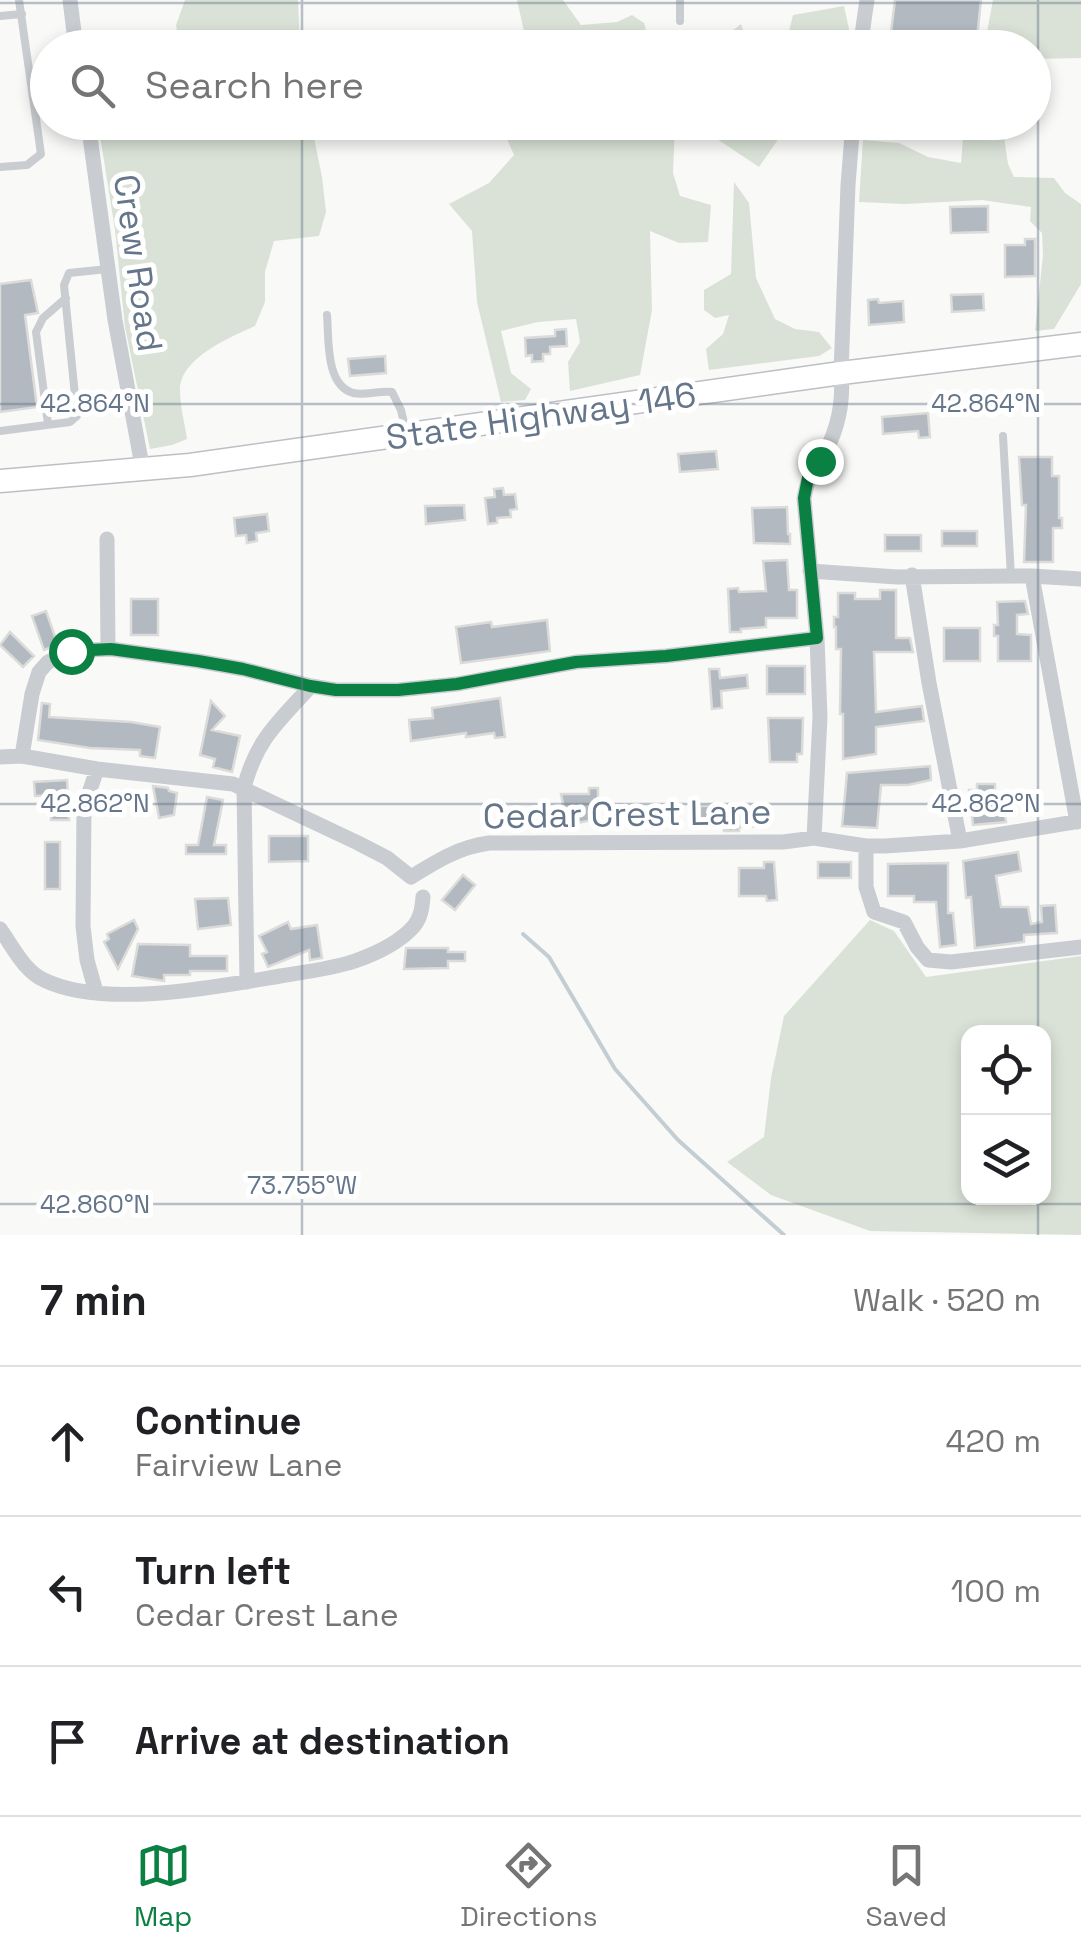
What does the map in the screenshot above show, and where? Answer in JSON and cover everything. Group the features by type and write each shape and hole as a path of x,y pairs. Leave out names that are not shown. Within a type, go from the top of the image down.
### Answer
{"main road":[{"name":"State Highway 146","path":"0,480 143,470 841,373 1081,344"}],"street":[{"path":"70,0 74,30"},
{"path":"863,30 867,0"},
{"name":"Crew Road","path":"90,140 115,320 143,470"},
{"name":"Cedar Crest Lane","path":"411,877 444,856 489,843 783,842 814,838 820,717 804,498 808,478 833,436 843,404 841,373 852,140"},
{"path":"107,539 108,649"},
{"path":"810,571 859,576 1032,576 1081,580"},
{"path":"912,576 960,841"},
{"path":"814,838 866,846 960,841 1079,821 1032,576"},
{"path":"22,756 32,694 42,669 71,651 108,649 243,669 336,690 398,690 457,684 576,662 817,638"},
{"path":"247,982 244,788 251,760 262,743 310,686"},
{"path":"0,758 22,756 97,769 234,784 358,842 411,877"},
{"path":"96,992 86,960 84,808 97,769"},
{"path":"866,846 866,887 874,912 904,922 928,960 951,962 1081,947"},
{"path":"0,928 31,972 46,982 96,992 192,991 336,966 370,955 414,925 421,914 423,897"}],"lane":[{"path":"19,0 30,82"},
{"path":"680,0 680,20"},
{"path":"0,16 22,14"},
{"path":"0,166 28,165 41,154 39,140"},
{"path":"0,431 70,422 78,416 64,285 69,274 108,269"},
{"path":"48,424 36,332 43,318 66,298"},
{"path":"327,315 333,373 340,387 354,393 392,392 408,436"},
{"path":"1003,436 1012,576"},
{"path":"411,877 423,897"}],"shaded area":[{"path":"185,0 298,0 299,30 177,30"},
{"path":"517,0 563,0 581,25 617,22 632,15 644,23 646,30 524,30"},
{"path":"993,0 1081,0 1081,58 1051,59 1051,30 987,30"},
{"path":"844,6 849,29 789,30 793,15"},
{"path":"101,140 314,140 326,212 319,236 274,241 265,272 265,302 255,326 208,350 188,368 180,391 187,439 172,445 150,449 125,327"},
{"path":"507,140 674,140 673,173 680,196 711,205 708,242 679,243 650,231 652,310 640,375 570,391 568,362 580,342 576,319 538,322 501,331 511,373 531,389 525,400 501,402 477,302 472,231 449,204 489,183 514,155"},
{"path":"718,140 777,140 759,167"},
{"path":"863,140 899,143 928,157 961,163 963,140 1004,140 1014,177 1054,178 1065,193 1081,204 1081,284 1054,329 1035,331 1043,255 1042,233 1030,221 1031,207 982,200 859,202"},
{"path":"734,182 749,203 756,278 775,319 795,329 819,332 832,348 819,356 709,370 706,349 723,334 729,315 715,318 704,310 704,290 731,274"},
{"path":"870,920 894,931 926,977 1081,956 1081,1235 870,1231 771,1195 727,1162 764,1137 784,1016"}],"building":[{"path":"895,0 981,0 978,30 891,30"},
{"path":"988,206 988,232 951,233 950,207"},
{"path":"1025,239 1035,239 1035,276 1005,277 1005,245 1025,245"},
{"path":"31,280 38,313 25,315 37,407 0,412 0,284"},
{"path":"983,294 984,310 952,312 951,295"},
{"path":"878,299 879,303 903,301 904,322 869,325 868,300"},
{"path":"566,329 567,346 550,347 550,354 543,354 543,361 532,362 532,355 526,356 525,338 555,336 555,330"},
{"path":"385,356 386,373 350,376 348,359"},
{"path":"928,413 930,437 919,438 918,431 883,434 882,417"},
{"path":"716,451 718,469 680,472 678,454"},
{"path":"1019,457 1052,457 1052,476 1059,476 1062,528 1053,528 1053,562 1024,562 1026,505 1022,505"},
{"path":"503,488 504,495 515,494 517,509 510,510 511,517 497,518 497,523 488,524 485,498 495,497 494,489"},
{"path":"464,505 465,520 426,524 425,506"},
{"path":"787,507 790,544 754,543 752,508"},
{"path":"267,514 269,531 256,533 257,541 247,543 246,535 236,536 234,518"},
{"path":"942,531 977,531 977,546 942,546"},
{"path":"885,535 921,535 921,551 885,551"},
{"path":"787,560 789,590 797,590 797,618 766,618 766,627 730,632 728,589 766,591 763,561"},
{"path":"880,590 896,590 896,638 910,638 913,652 874,652 876,712 922,706 924,721 876,727 876,754 843,759 841,649 836,649 834,627 838,593 855,593 855,599 880,599"},
{"path":"131,599 158,599 158,635 131,635"},
{"path":"1025,601 1028,614 1017,615 1017,634 1031,635 1031,661 998,661 998,636 994,636 994,625 998,625 997,602"},
{"path":"46,611 58,645 44,650 32,616"},
{"path":"547,620 550,651 461,663 456,627"},
{"path":"944,628 980,628 980,661 944,661"},
{"path":"10,632 34,656 23,667 0,645"},
{"path":"767,666 805,666 805,694 767,694"},
{"path":"709,669 719,669 720,678 747,675 748,688 721,691 722,708 712,709"},
{"path":"500,698 505,737 495,738 494,733 466,737 466,733 411,741 409,720 433,718 432,708"},
{"path":"211,701 225,716 212,730 240,736 232,772 213,767 215,759 200,755"},
{"path":"42,703 50,704 49,717 160,727 155,758 140,756 140,750 38,740"},
{"path":"768,718 803,718 802,754 797,754 797,762 770,762"},
{"path":"930,766 931,780 881,785 877,828 842,826 847,773"},
{"path":"67,780 69,820 51,820 51,795 35,796 34,782"},
{"path":"977,784 995,784 995,808 1004,807 1006,822 973,825 969,790 977,790"},
{"path":"153,786 177,793 174,815 159,818"},
{"path":"589,788 598,788 598,819 567,825 561,794 589,794"},
{"path":"207,797 223,800 214,845 226,845 226,854 186,854 186,845 198,845"},
{"path":"700,806 764,806 765,826 739,827 739,831 724,831 724,826 700,827"},
{"path":"269,836 308,836 308,861 269,862"},
{"path":"45,842 60,842 60,889 45,889"},
{"path":"1018,852 1021,871 996,876 1001,907 1028,907 1031,924 1042,922 1041,906 1055,905 1057,933 1024,935 1024,942 975,948 971,897 966,898 963,861"},
{"path":"764,862 774,862 777,900 739,896 739,868 764,868"},
{"path":"818,862 851,862 851,878 818,878"},
{"path":"948,863 948,913 953,913 956,945 940,947 936,902 914,902 914,896 888,896 888,864"},
{"path":"463,875 475,885 455,910 442,900"},
{"path":"228,898 231,925 198,929 195,899"},
{"path":"134,920 138,929 118,969 104,942 109,939 107,934"},
{"path":"288,922 291,929 317,925 322,958 310,960 309,950 268,967 262,954 267,952 259,936"},
{"path":"138,944 190,945 190,956 227,956 227,971 164,975 164,981 132,976"},
{"path":"406,948 448,948 448,952 465,952 465,961 448,961 448,968 404,969"}],"waterway":[{"path":"523,934 549,957 615,1069 678,1140 784,1235"}],"route":[{"path":"71,651 111,649 198,661 336,690 398,690 457,684 576,662 817,638 804,498 808,478 820,461"}]}
